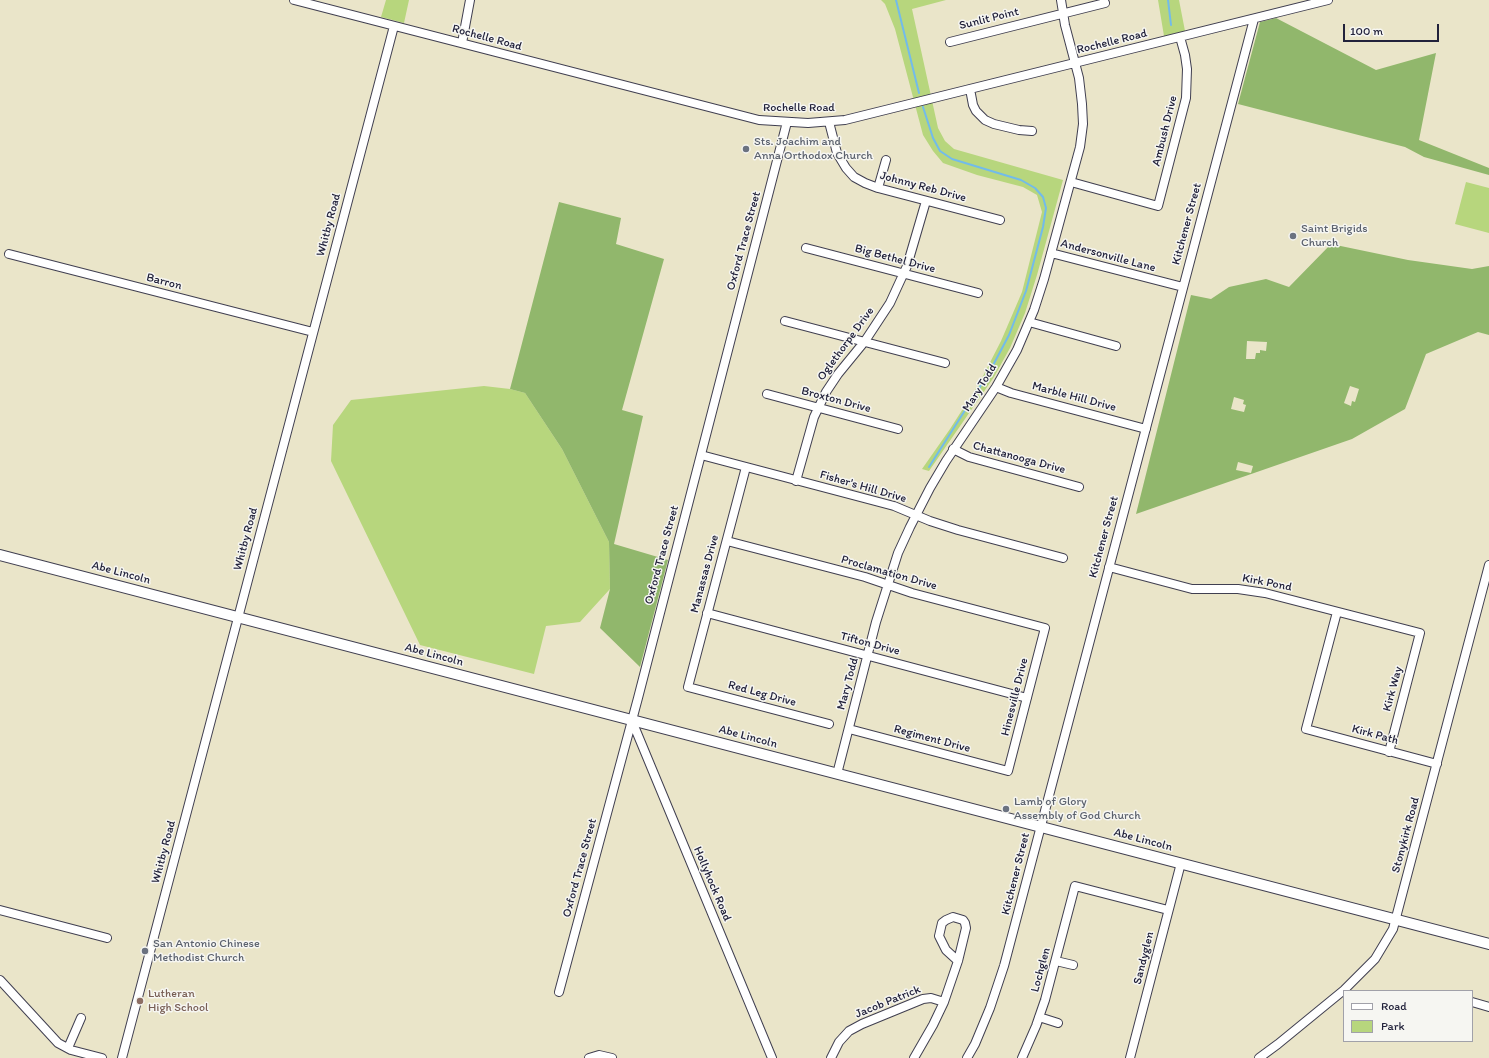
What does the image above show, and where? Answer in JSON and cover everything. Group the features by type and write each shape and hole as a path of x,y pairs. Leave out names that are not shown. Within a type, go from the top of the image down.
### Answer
{"street":[{"name":"Rochelle Road","path":"294,0 759,120 787,122 829,122 845,120 1328,0"},
{"path":"462,43 470,0"},
{"name":"Mary Todd","path":"837,774 867,656 887,584 898,553 930,488 954,449 996,387 1017,350 1029,322 1051,253 1080,147 1083,124 1081,90 1069,44 1063,14 1062,0"},
{"name":"Sunlit Point","path":"950,42 1105,3"},
{"name":"Kitchener Street","path":"968,1058 990,1008 1004,966 1254,19"},
{"name":"Whitby Road","path":"122,1058 394,26"},
{"name":"Ambush Drive","path":"1071,182 1158,206 1186,98 1187,69 1180,37"},
{"path":"970,89 973,105 976,111 985,120 994,124 1019,130 1032,131"},
{"name":"Oxford Trace Street","path":"559,992 602,834 787,122"},
{"name":"Johnny Reb Drive","path":"829,122 836,153 846,168 859,180 878,188 1000,220"},
{"path":"878,188 886,160"},
{"name":"Oglethorpe Drive","path":"796,480 812,422 826,392 838,374 865,341 890,303 904,274 926,201"},
{"name":"Big Bethel Drive","path":"806,248 978,293"},
{"name":"Andersonville Lane","path":"1051,253 1183,287"},
{"name":"Barron","path":"10,254 313,332"},
{"path":"785,321 945,363"},
{"path":"1029,322 1116,346"},
{"name":"Marble Hill Drive","path":"996,387 1011,393 1146,429"},
{"name":"Broxton Drive","path":"767,394 898,429"},
{"name":"Chattanooga Drive","path":"954,449 969,457 1079,487"},
{"name":"Fisher's Hill Drive","path":"701,455 894,506 958,530 1063,558"},
{"name":"Manassas Drive","path":"688,687 746,467"},
{"name":"Proclamation Drive","path":"727,541 865,577 912,593 1045,628"},
{"name":"Abe Lincoln","path":"0,555 1489,944"},
{"name":"Stonykirk Road","path":"1343,990 1360,975 1383,947 1396,920 1489,565"},
{"name":"Kirk Pond","path":"1109,567 1192,589 1248,590 1420,633"},
{"name":"Kirk Path","path":"1337,612 1306,729 1437,764"},
{"name":"Tifton Drive","path":"707,613 1027,698"},
{"name":"Hinesville Drive","path":"1008,771 1045,628"},
{"name":"Kirk Way","path":"1389,752 1420,633"},
{"name":"Red Leg Drive","path":"688,687 829,724"},
{"name":"Hollyhock Road","path":"631,720 772,1058"},
{"name":"Regiment Drive","path":"848,729 1008,771"},
{"name":"Sandyglen","path":"1130,1058 1181,863"},
{"name":"Lochglen","path":"1022,1058 1039,1017 1056,961 1075,886 1168,910"},
{"path":"0,910 107,938"},
{"path":"914,1058 944,1002 958,961 966,928 963,920 953,917 942,923 939,936 946,950 958,961"},
{"path":"1056,961 1073,965"},
{"path":"0,980 58,1043 68,1048 102,1058"},
{"name":"Stonykirk Road","path":"1259,1058 1343,990"},
{"name":"Jacob Patrick","path":"831,1058 839,1042 849,1031 862,1024 923,999 931,998 944,1002"},
{"path":"1473,1002 1489,1007"},
{"path":"1039,1017 1058,1023"},
{"path":"68,1048 81,1018"},
{"path":"591,1057 599,1055 612,1058"}],"green space":[{"path":"386,0 409,0 404,23 381,17"},
{"path":"881,0 946,0 912,9 938,128 945,141 954,149 1063,180 1037,275 1025,313 1010,348 994,377 929,471 922,469 980,382 1001,341 1022,292 1042,212 1037,195 1023,187 977,175 943,163 933,151 923,135 895,29 885,4"},
{"path":"1158,0 1179,0 1185,31 1164,36"},
{"path":"1276,18 1376,70 1436,53 1419,140 1489,168 1489,175 1424,157 1405,147 1238,104 1260,22"},
{"path":"1466,182 1489,188 1489,233 1455,224"},
{"path":"559,202 621,218 616,244 664,259 622,410 643,416 614,544 668,560 640,667 600,628 610,589 609,542 562,449 525,393 510,389"},
{"path":"1331,244 1408,260 1472,269 1489,266 1489,335 1478,332 1426,354 1405,409 1352,439 1136,514 1191,295 1211,299 1229,287 1266,279 1289,287","holes":["1247,341 1267,342 1266,351 1260,350 1260,353 1256,353 1255,359 1246,359","1350,386 1359,389 1355,402 1352,401 1351,406 1344,403","1234,397 1244,400 1243,404 1246,405 1244,412 1231,409","1238,462 1253,466 1251,473 1236,470"]},
{"path":"484,386 510,389 525,393 562,449 609,542 610,589 580,622 546,626 534,674 420,645 331,461 333,425 351,400"}],"waterway":[{"path":"896,0 919,93"},
{"path":"1168,0 1171,25"},
{"path":"923,107 933,138 940,151 952,159 1021,180 1035,188 1043,197 1046,208 1043,227 1026,291 1009,335 990,371 929,467"}],"place":[{"name":"Sts. Joachim and Anna Orthodox Church","path":"746,149"},
{"name":"Saint Brigids Church","path":"1293,236"},
{"name":"Lamb of Glory Assembly of God Church","path":"1006,809"},
{"name":"San Antonio Chinese Methodist Church","path":"145,951"},
{"name":"Lutheran High School","path":"140,1001"}]}
